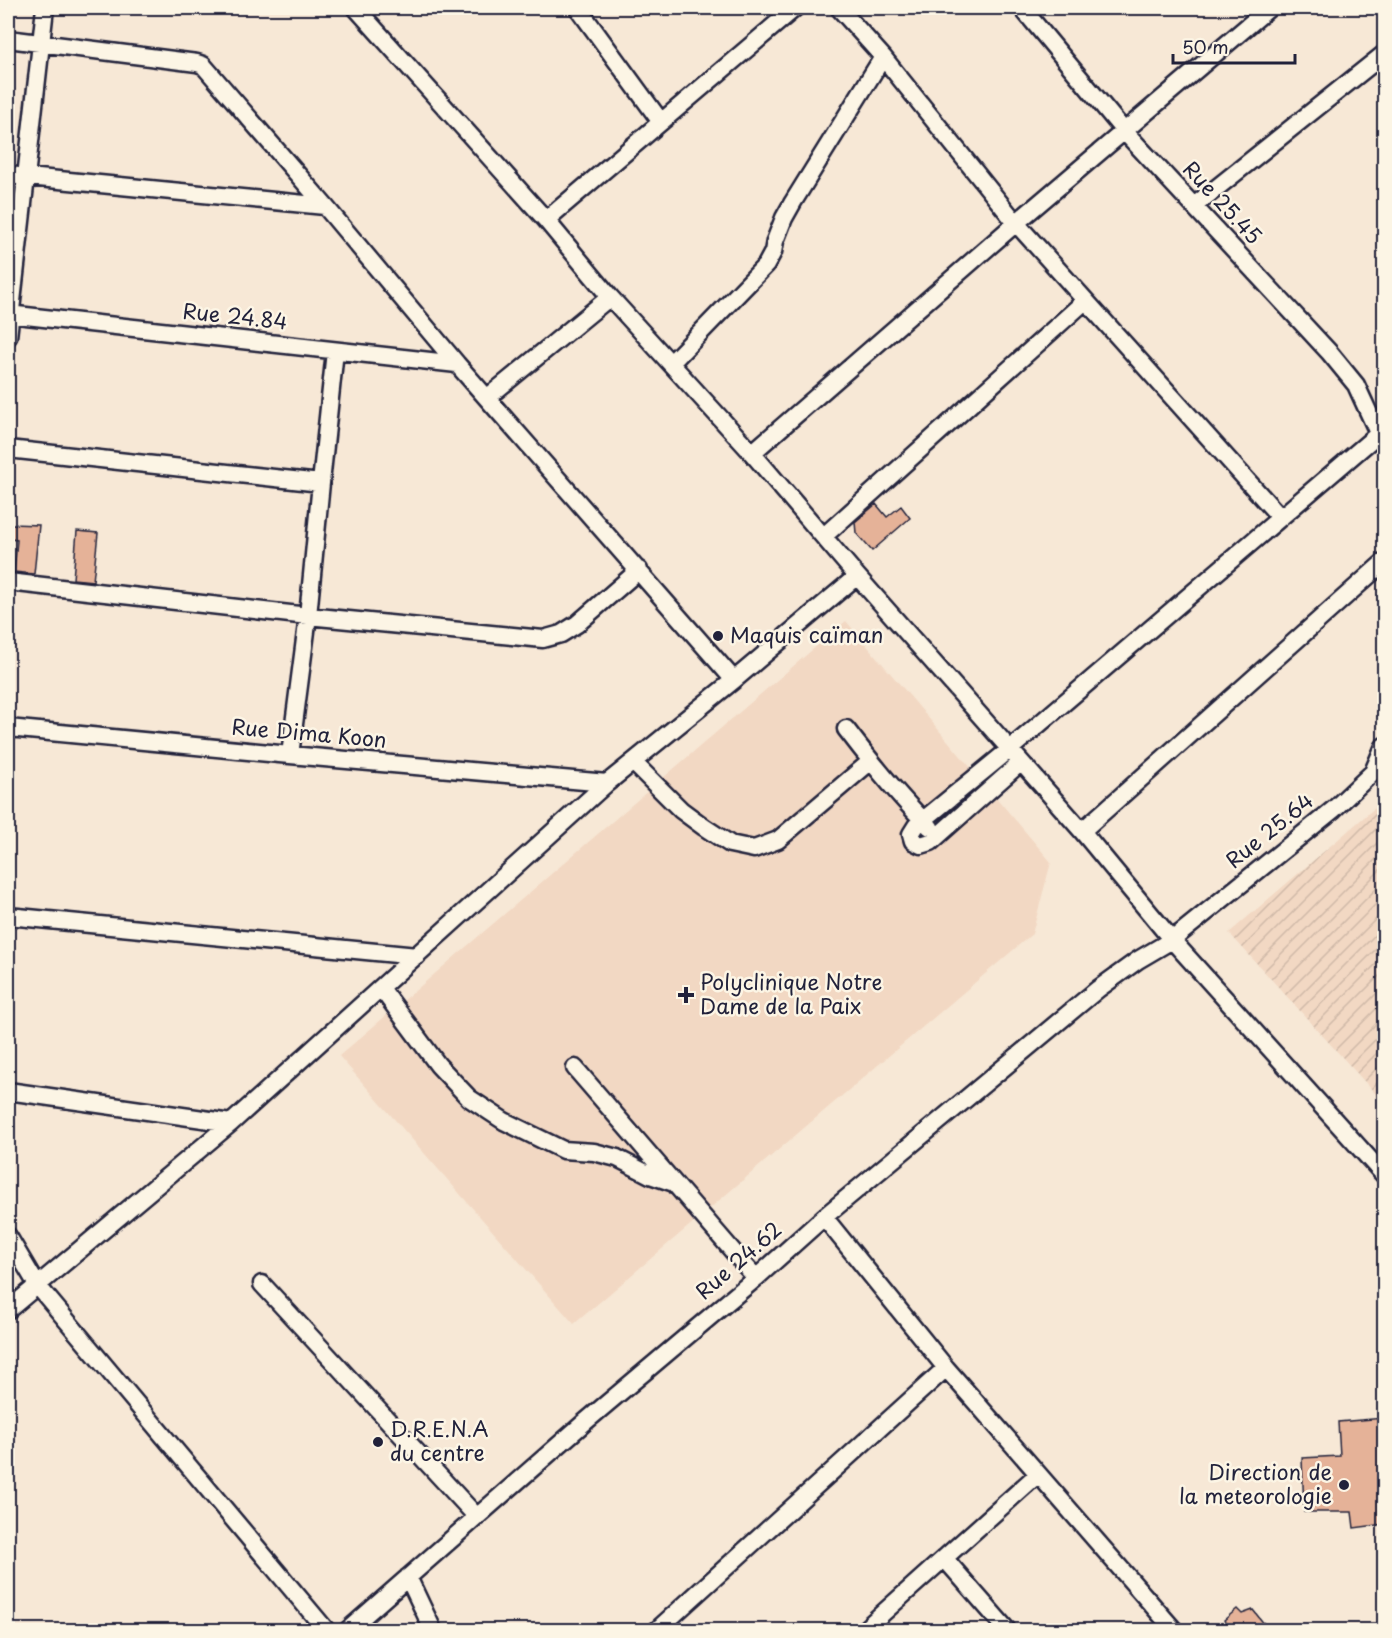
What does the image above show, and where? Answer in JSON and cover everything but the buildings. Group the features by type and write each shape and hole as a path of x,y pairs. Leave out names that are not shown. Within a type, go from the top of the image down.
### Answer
{"street":[{"path":"8,337 16,176 41,42 45,8"},
{"path":"356,8 546,220 610,297 752,453 1082,831 1172,940 1384,1175"},
{"path":"578,8 661,122"},
{"path":"546,220 795,8"},
{"path":"839,8 883,57 1016,223 1280,517"},
{"name":"Rue 25.45","path":"1022,8 1124,131 1329,352 1356,385 1382,432"},
{"path":"752,453 1259,11"},
{"path":"8,39 203,65 457,364 734,680"},
{"path":"1194,206 1384,54"},
{"path":"671,363 766,265 773,252 784,218 793,202 883,57"},
{"path":"16,176 325,206"},
{"path":"488,397 610,297"},
{"path":"824,536 1085,301"},
{"name":"Rue 24.84","path":"9,314 457,364"},
{"path":"290,755 308,615 335,351"},
{"path":"846,729 910,807 939,836 1015,756 1280,517 1382,432"},
{"path":"8,449 321,483"},
{"path":"1082,831 1384,562"},
{"path":"8,582 543,639 561,634 577,624 639,570"},
{"path":"8,1310 231,1123 607,783 857,576"},
{"name":"Rue Dima Koon","path":"8,728 607,783"},
{"name":"Rue 25.64","path":"1172,940 1334,809 1373,772 1384,746"},
{"path":"923,820 1015,756"},
{"path":"633,762 681,810 704,827 730,844 754,849 778,840 871,761"},
{"path":"8,916 417,956"},
{"name":"Rue 24.62","path":"355,1628 408,1577 824,1217 1098,989 1138,960 1172,940"},
{"path":"381,988 438,1065 468,1098 504,1121 563,1150 594,1152 617,1158 650,1175 674,1183"},
{"path":"575,1068 756,1278"},
{"path":"8,1091 231,1123"},
{"path":"824,1217 946,1368 1174,1630"},
{"path":"8,1236 38,1284 326,1630"},
{"path":"262,1284 477,1517"},
{"path":"669,1627 946,1368"},
{"path":"864,1630 1038,1474"},
{"path":"945,1558 1007,1630"},
{"path":"408,1577 433,1630"}],"shaded area":[{"name":"Polyclinique Notre Dame de la Paix","path":"846,621 1051,862 1032,934 574,1324 339,1056"},
{"path":"1384,800 1384,1103 1229,933"}],"place":[{"name":"Maquis caïman","path":"718,636"},
{"name":"Polyclinique Notre Dame de la Paix","path":"686,995"},
{"name":"D.R.E.N.A du centre","path":"378,1442"},
{"name":"Direction de la meteorologie","path":"1344,1485"}]}
